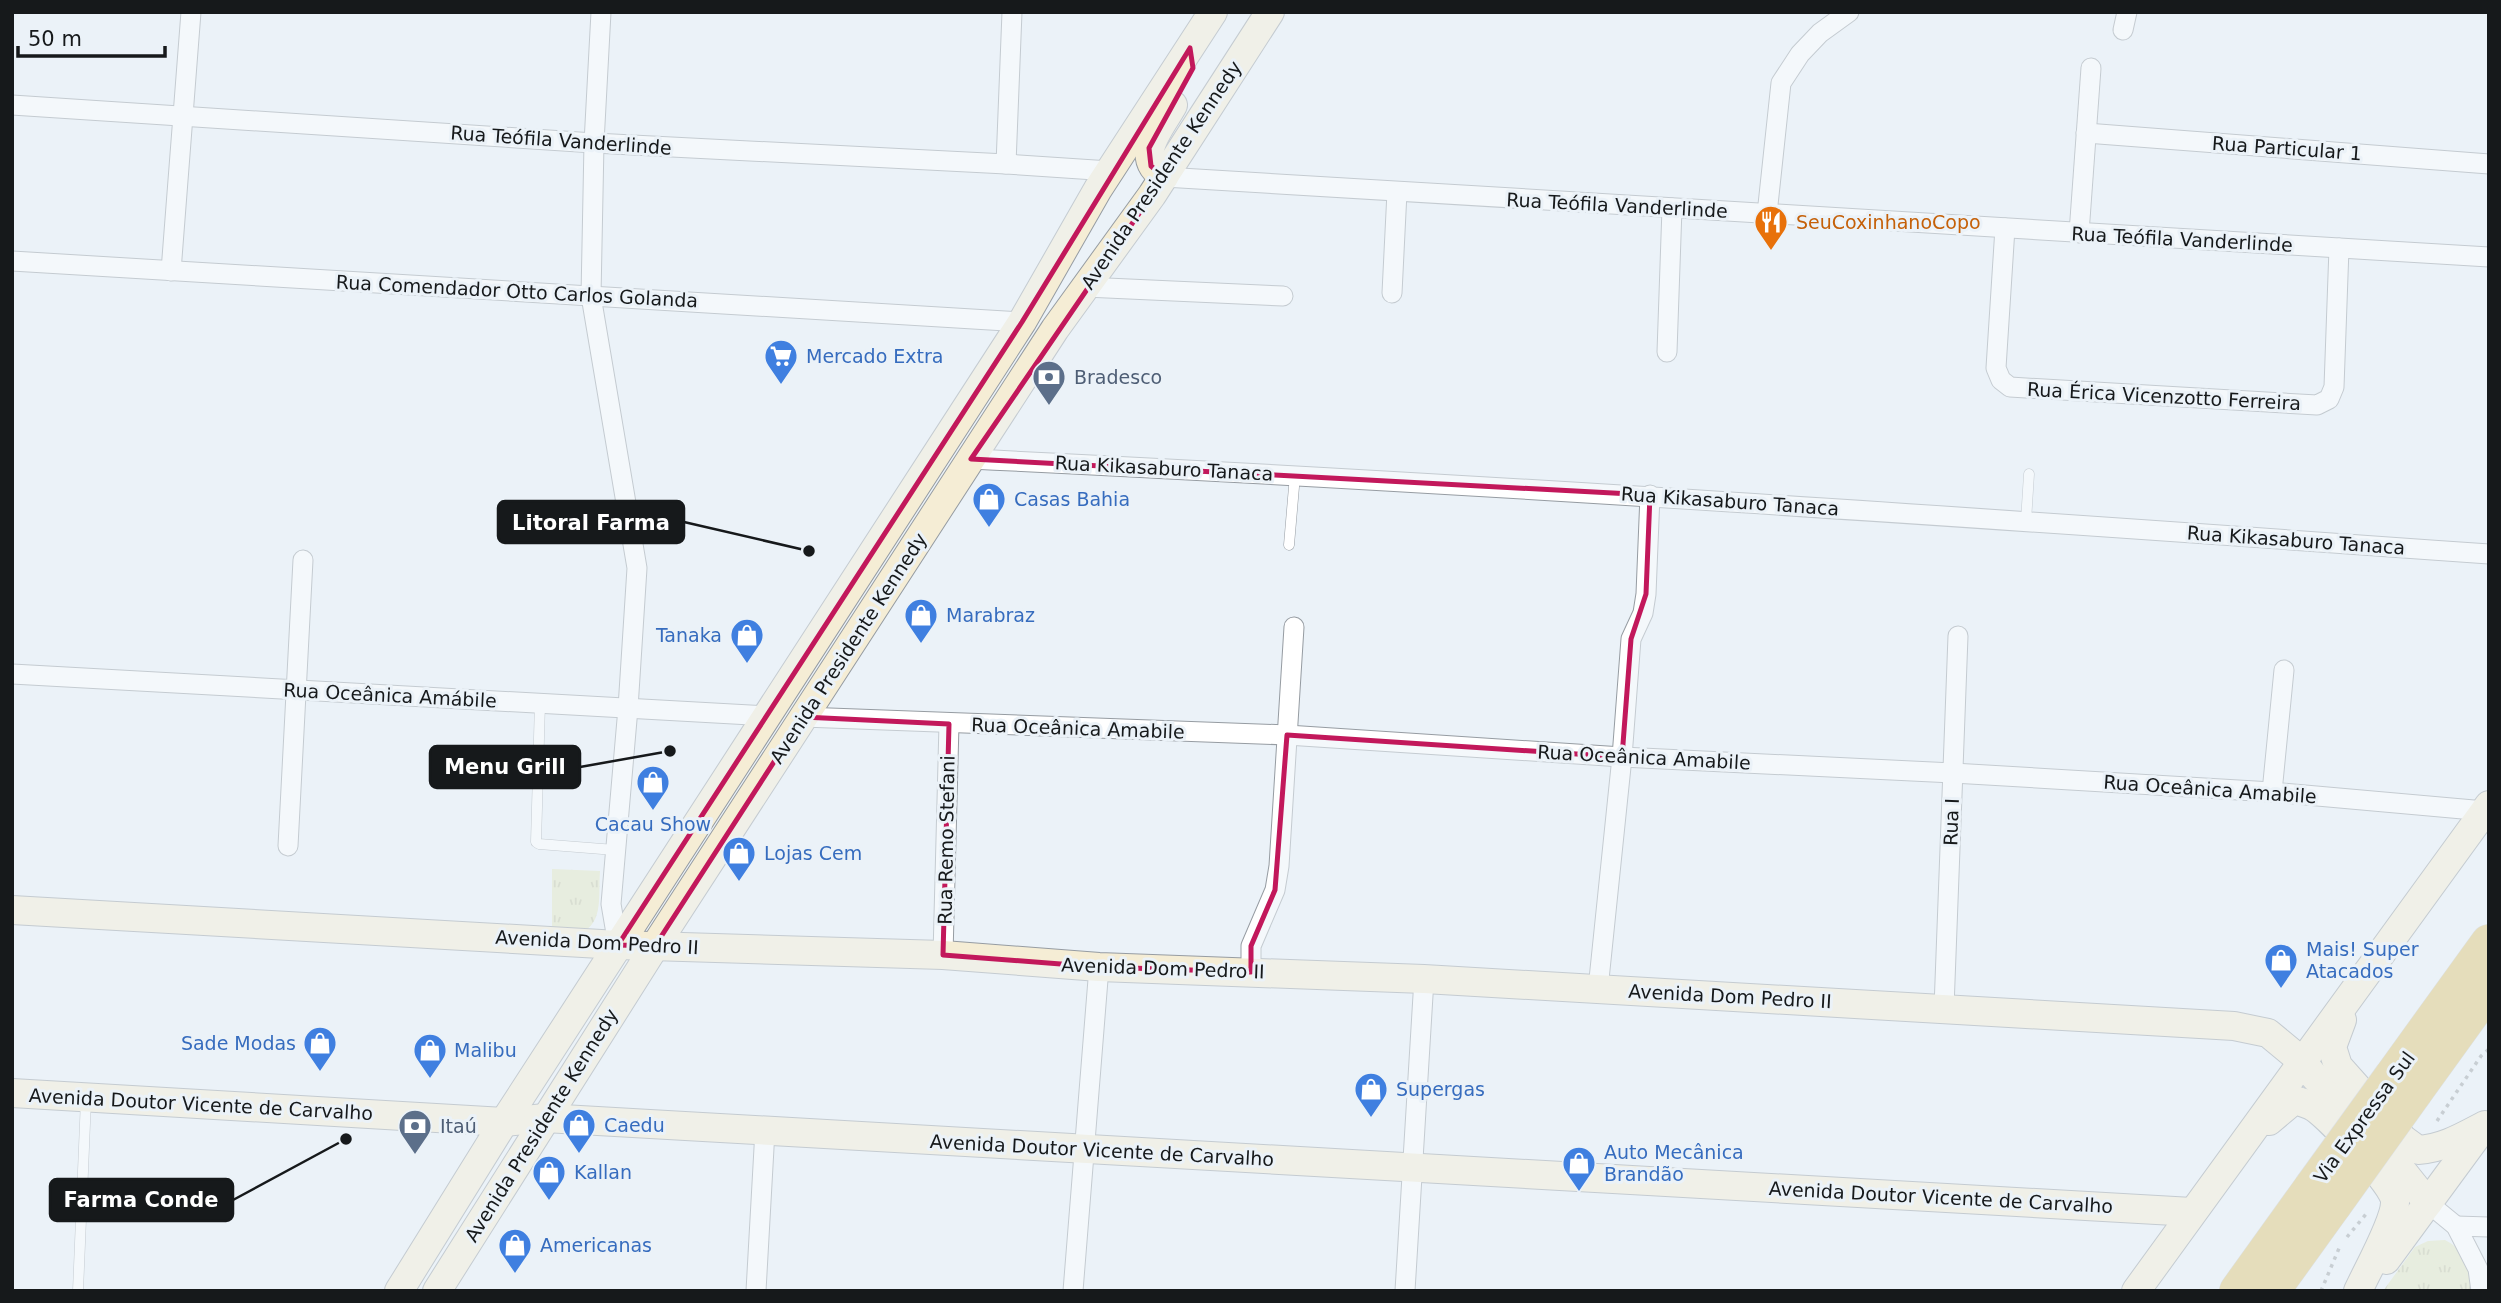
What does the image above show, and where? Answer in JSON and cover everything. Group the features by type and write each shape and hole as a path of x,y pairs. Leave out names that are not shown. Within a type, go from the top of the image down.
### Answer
{"highway":[{"name":"Via Expressa Sul","path":"2271,1291 2323,1197 2403,1084 2489,943"},
{"name":"Via Expressa Sul","path":"2403,1084 2489,988"},
{"name":"Via Expressa Sul","path":"2238,1291 2323,1197"}],"street":[{"path":"172,271 191,12"},
{"path":"601,12 594,142 591,296 637,568 611,904 618,945"},
{"path":"1006,163 1012,12"},
{"name":"Avenida Presidente Kennedy","path":"399,1291 504,1122 1022,322 1110,171 1213,12"},
{"path":"1225,81 1243,27 1252,12"},
{"name":"Avenida Presidente Kennedy","path":"436,1291 655,946 971,459 1085,287 1164,177 1270,12"},
{"path":"1768,214 1781,83 1800,54 1820,33 1849,12"},
{"path":"1164,177 1151,166 1149,148 1193,68 1190,48"},
{"path":"2079,233 2091,68"},
{"name":"Rua Teófila Vanderlinde","path":"12,105 1110,171"},
{"name":"Rua Particular 1","path":"2086,133 2489,164"},
{"name":"Rua Teófila Vanderlinde","path":"1164,177 2489,257"},
{"path":"1392,293 1396,192"},
{"path":"1667,352 1671,208"},
{"name":"Rua Érica Vicenzotto Ferreira","path":"2005,228 1996,368 2001,380 2010,387 2317,405 2329,399 2334,387 2339,248"},
{"name":"Rua Comendador Otto Carlos Golanda","path":"12,261 1022,322"},
{"path":"1085,287 1283,296"},
{"name":"Rua Kikasaburo Tanaca","path":"971,459 1295,474 1650,495 2489,554"},
{"path":"1598,989 1622,757 1631,639 1643,613 1646,594 1650,495"},
{"path":"288,846 303,560"},
{"path":"1251,972 1251,946 1275,890 1294,628"},
{"name":"Rua I","path":"1944,1008 1958,636"},
{"path":"2272,792 2284,670"},
{"name":"Rua Oceânica Amábile","path":"12,674 767,716"},
{"name":"Rua Oceânica Amabile","path":"803,717 1287,735 1622,757 2272,792 2487,808"},
{"name":"Rua Remo Stefani","path":"943,955 949,724"},
{"path":"2136,1291 2487,808"},
{"name":"Avenida Dom Pedro II","path":"12,910 618,945 943,955 1099,967 1424,979 2234,1026 2268,1033 2303,1062 2428,1203"},
{"path":"1073,1291 1099,967"},
{"path":"1405,1291 1424,979"},
{"path":"2352,994 2332,1047 2338,1066 2403,1139 2418,1150 2433,1149 2483,1131"},
{"name":"Avenida Doutor Vicente de Carvalho","path":"12,1093 504,1122 545,1118 765,1130 2192,1212"},
{"path":"2250,1137 2294,1100 2312,1106 2330,1120 2390,1186 2395,1200 2392,1217 2358,1291"},
{"path":"756,1291 765,1130"},
{"path":"2364,1291 2483,1131"},
{"path":"2428,1203 2456,1226 2478,1269 2481,1291"},
{"path":"2456,1226 2487,1227"},
{"path":"2468,1250 2472,1236 2487,1227"}],"lane":[{"path":"1289,545 1295,474"},
{"path":"2026,521 2029,474"},
{"path":"540,703 536,842 615,850"},
{"path":"78,1291 86,1097"}],"highlighted area":[{"path":"1190,48 1193,68 1149,148 1151,166 1164,177 971,459 1650,495 1646,594 1631,639 1622,757 1287,735 1275,890 1251,946 1251,972 1099,967 943,955 949,724 803,717 655,946 618,945 1022,322"}],"green space":[{"path":"552,869 600,871 598,910 591,926 584,931 574,935 569,927 552,927"},
{"path":"2445,1240 2462,1255 2474,1291 2383,1291 2415,1247 2428,1241"}],"place":[{"name":"SeuCoxinhanoCopo","path":"1771,252"},
{"name":"Mercado Extra","path":"781,386"},
{"name":"Bradesco","path":"1049,407"},
{"name":"Casas Bahia","path":"989,529"},
{"name":"Litoral Farma","path":"809,551"},
{"name":"Marabraz","path":"921,645"},
{"name":"Tanaka","path":"747,665"},
{"name":"Menu Grill","path":"670,751"},
{"name":"Cacau Show","path":"653,812"},
{"name":"Lojas Cem","path":"739,883"},
{"name":"Mais! Super Atacados","path":"2281,990"},
{"name":"Sade Modas","path":"320,1073"},
{"name":"Malibu","path":"430,1080"},
{"name":"Supergas","path":"1371,1119"},
{"name":"Farma Conde","path":"346,1139"},
{"name":"Caedu","path":"579,1155"},
{"name":"Itaú","path":"415,1156"},
{"name":"Auto Mecânica Brandão","path":"1579,1193"},
{"name":"Kallan","path":"549,1202"},
{"name":"Americanas","path":"515,1275"}]}
